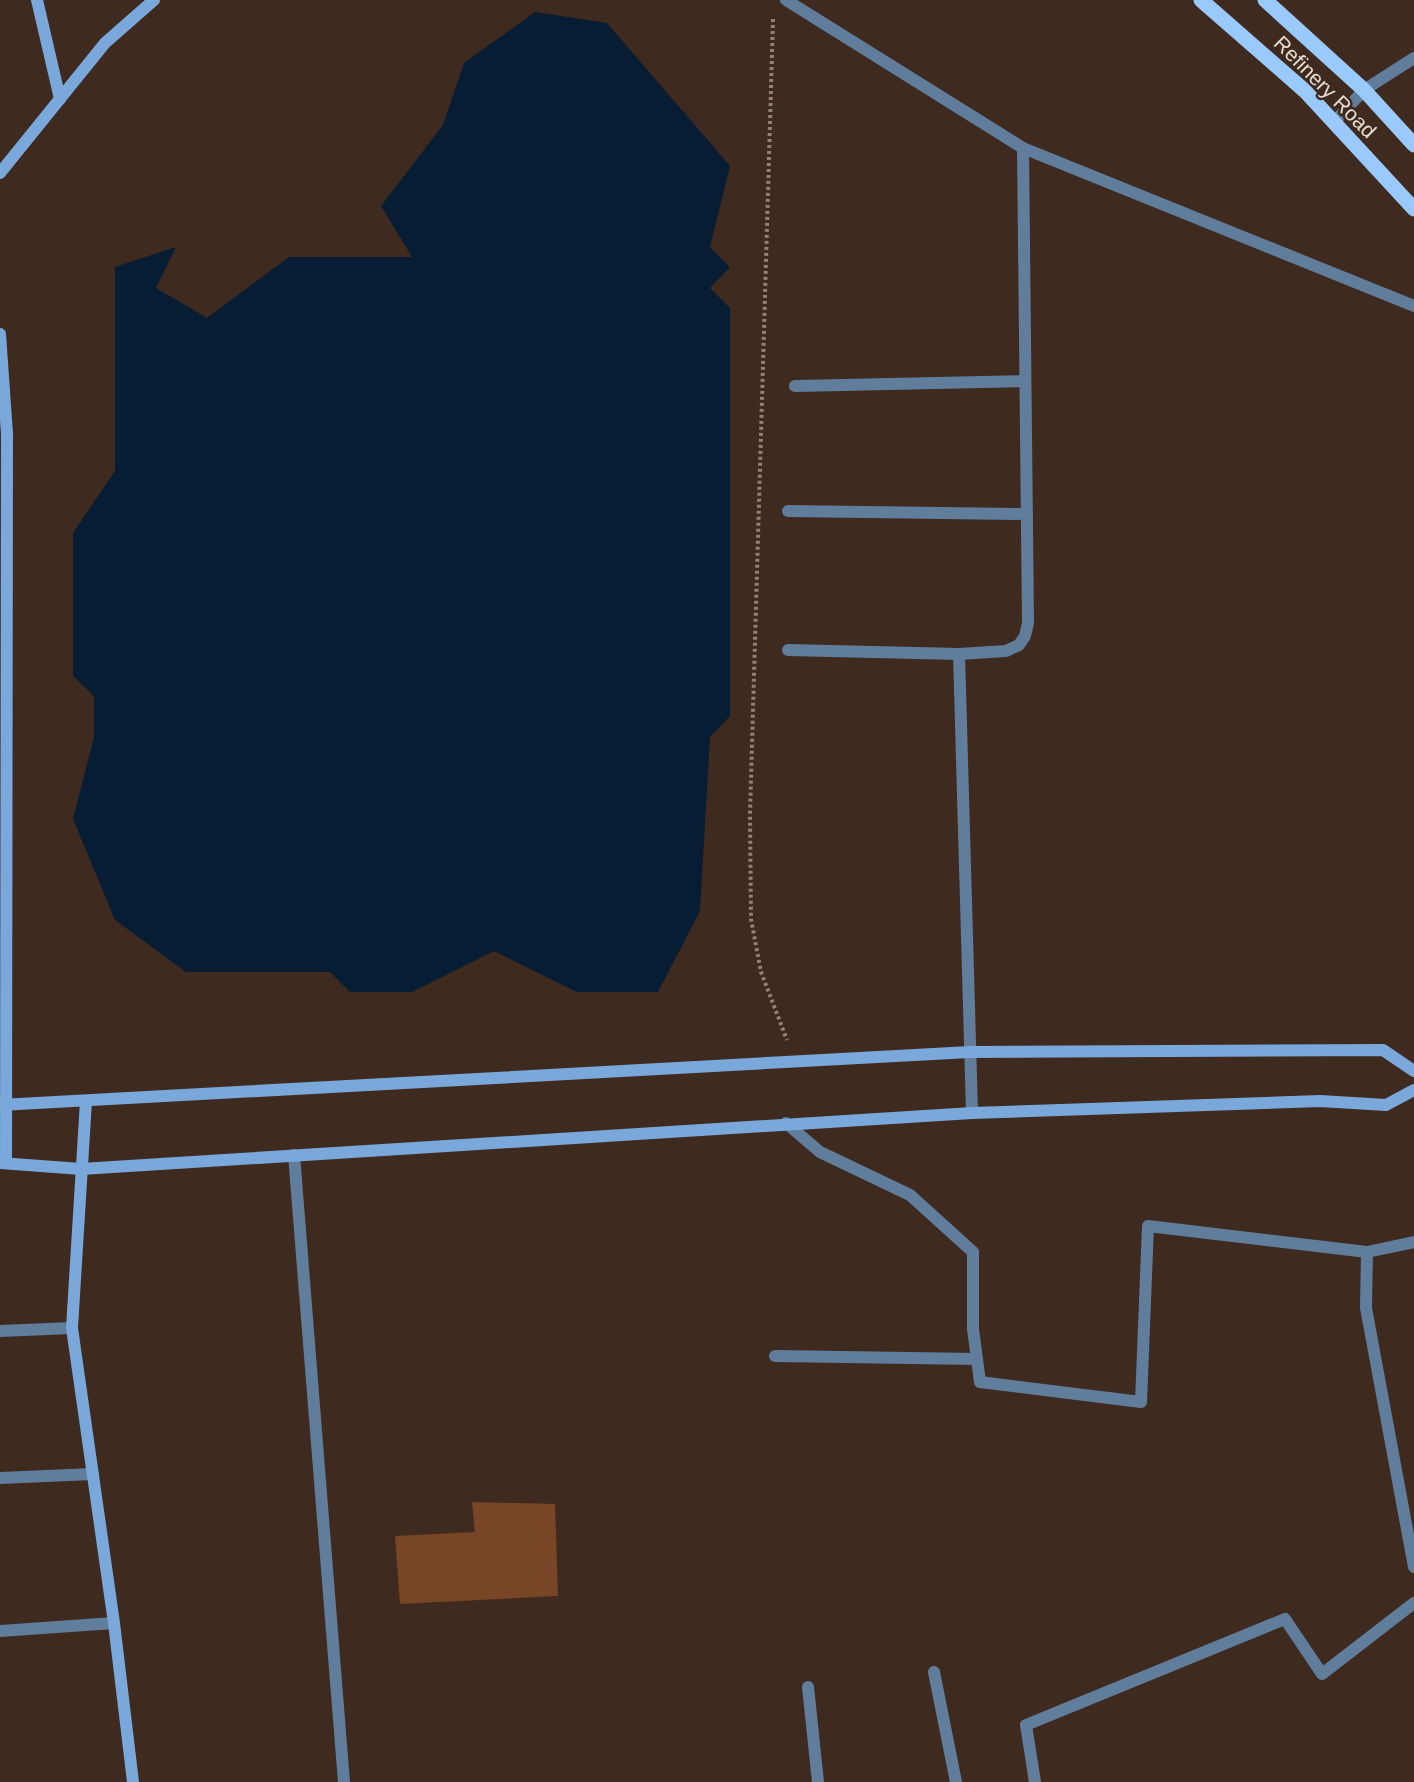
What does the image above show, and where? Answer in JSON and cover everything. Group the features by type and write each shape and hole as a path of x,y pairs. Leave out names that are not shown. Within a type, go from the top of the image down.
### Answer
{"main road":[{"name":"Refinery Road","path":"1201,0 1305,91 1414,209"},
{"name":"Refinery Road","path":"1265,0 1364,90 1414,145"}],"street":[{"path":"37,0 60,99"},
{"path":"0,173 105,43 154,0"},
{"path":"786,0 1023,148 1414,306"},
{"path":"1334,122 1364,90 1414,58"},
{"path":"788,650 959,654 1006,651 1020,645 1025,636 1028,623 1023,148"},
{"path":"0,334 7,434 3,1163 81,1169 972,1113 1320,1101 1386,1105 1414,1090"},
{"path":"795,386 1025,381"},
{"path":"789,511 1027,514"},
{"path":"959,654 972,1113"},
{"path":"3,1105 970,1052 1383,1050 1414,1071"},
{"path":"86,1101 72,1328 114,1623 133,1782"},
{"path":"786,1123 820,1152 910,1195 973,1252 973,1329 980,1383 1141,1402 1148,1226 1367,1252 1414,1242"},
{"path":"294,1155 344,1782"},
{"path":"1367,1252 1366,1308 1414,1568"},
{"path":"0,1331 72,1328"},
{"path":"775,1356 977,1359"},
{"path":"0,1478 93,1474"},
{"path":"1035,1782 1026,1725 1285,1619 1322,1674 1414,1603"},
{"path":"0,1631 114,1623"},
{"path":"934,1672 956,1782"},
{"path":"808,1687 818,1782"}],"path":[{"path":"774,12 750,814 751,919 761,972 795,1061"}],"shaded area":[{"path":"472,1502 555,1504 558,1596 400,1604 395,1536 475,1532"}],"water":[{"path":"535,12 607,23 730,166 710,247 730,267 710,288 730,308 730,716 710,737 700,911 658,992 577,992 494,951 412,992 350,992 330,972 186,972 115,920 73,819 94,737 94,696 73,676 73,533 115,471 115,267 176,247 156,288 207,318 289,257 412,257 381,206 443,125 464,63"}]}
